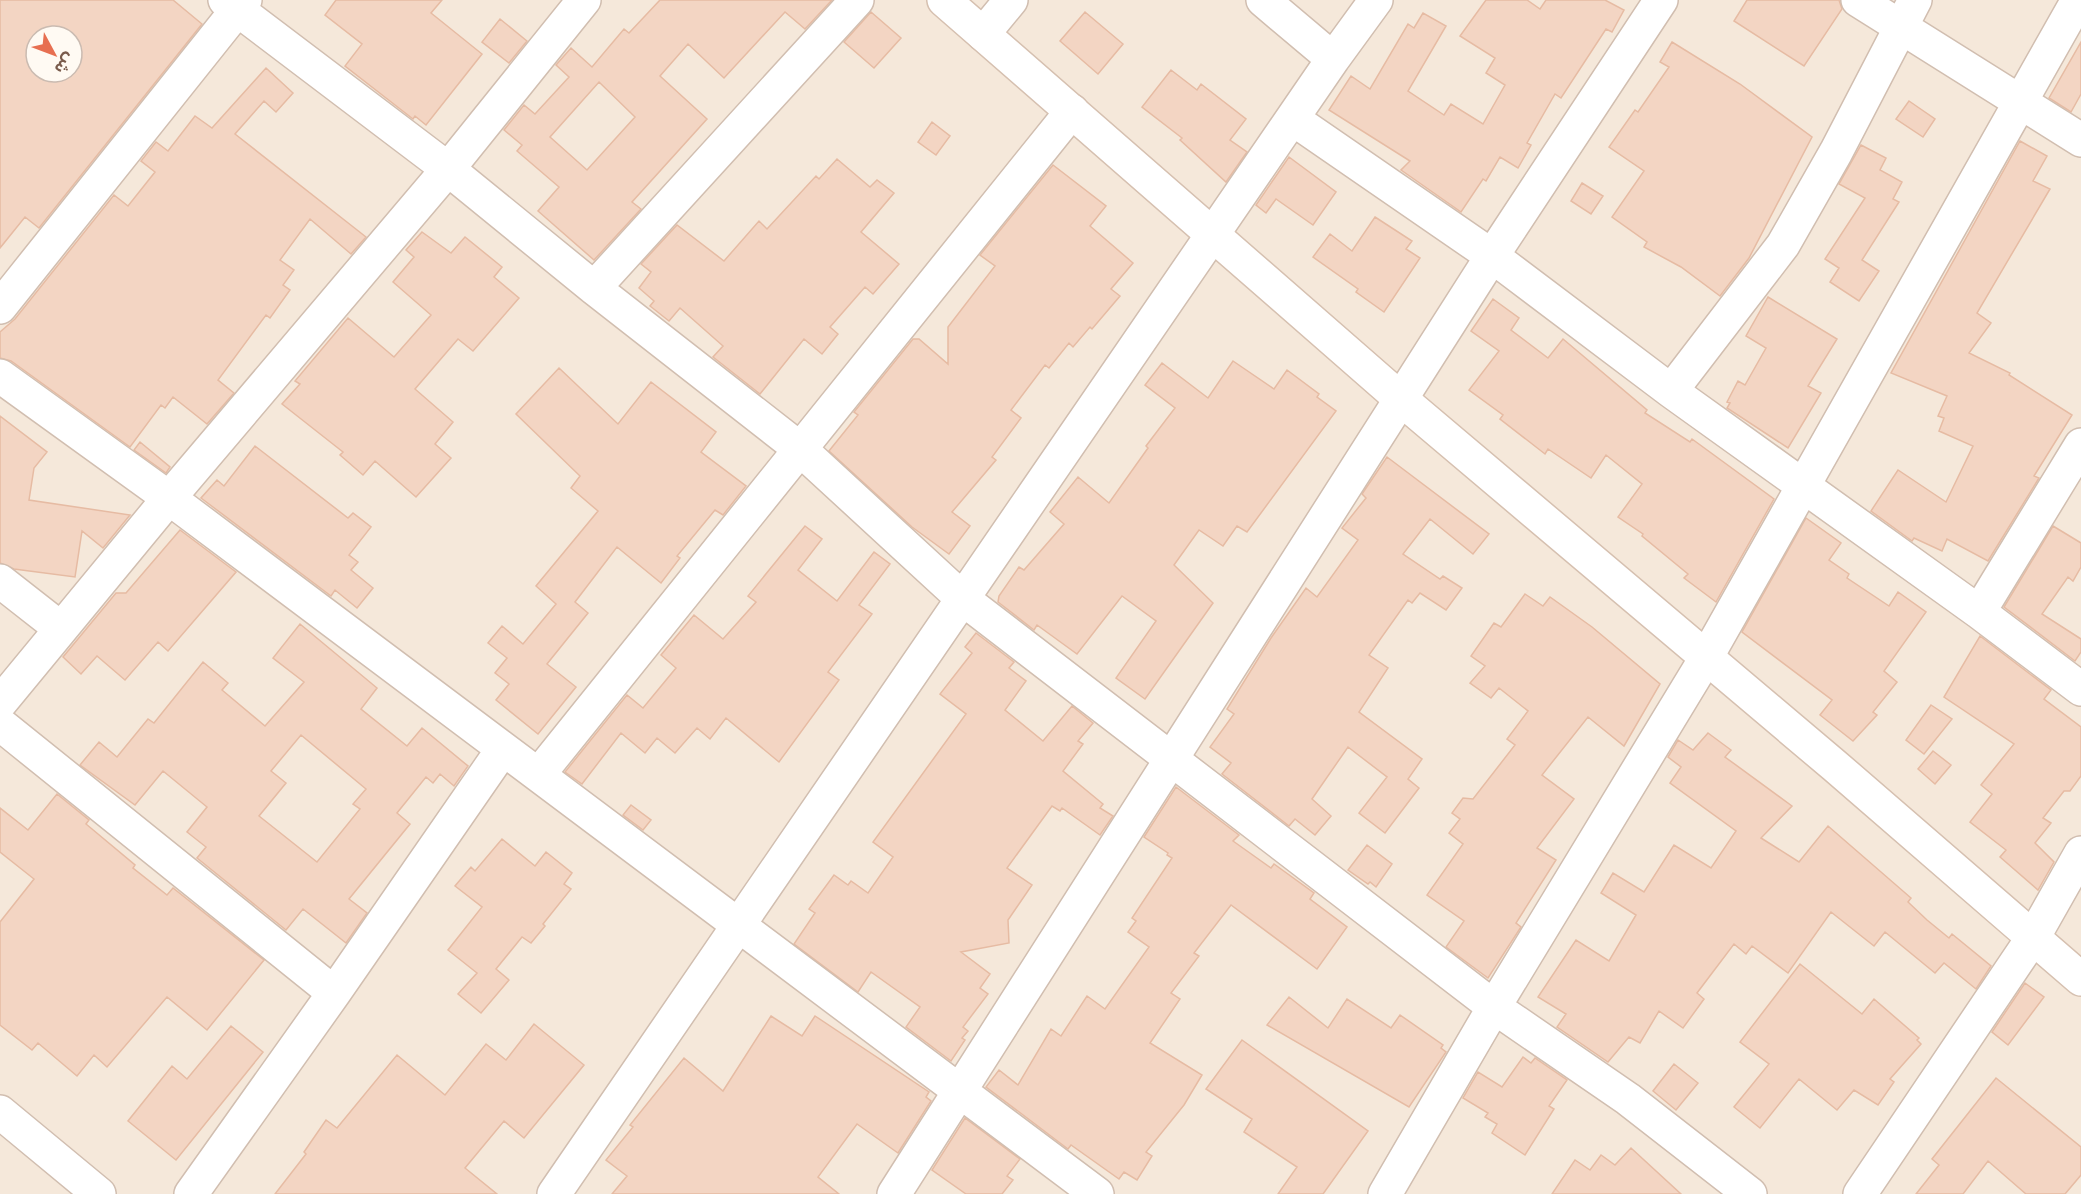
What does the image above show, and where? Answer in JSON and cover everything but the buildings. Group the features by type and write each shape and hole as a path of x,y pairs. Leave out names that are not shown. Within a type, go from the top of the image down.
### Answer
{"street":[{"path":"0,703 169,498 448,169 584,0"},
{"path":"594,288 857,0"},
{"path":"944,0 1402,400 2034,936 2081,979"},
{"path":"983,34 1011,0"},
{"path":"1263,0 1333,58"},
{"path":"554,1194 1333,58 1376,0"},
{"path":"894,1194 1492,256 1661,0"},
{"path":"1858,0 1908,14 2020,101 2081,140"},
{"path":"1385,1194 1494,1007 1706,658 2078,0"},
{"path":"0,306 236,3 800,449 963,600 1170,761 1494,1007 1628,1100 1750,1194"},
{"path":"1671,391 1783,245 1836,152 1908,14"},
{"path":"539,774 1072,111"},
{"path":"1293,119 1492,256 1671,391 1979,612 2081,690"},
{"path":"0,376 169,498 539,774 959,1093 1097,1194"},
{"path":"1979,612 2081,445"},
{"path":"0,581 60,628"},
{"path":"0,724 334,993"},
{"path":"190,1194 334,993 503,748"},
{"path":"1860,1194 2034,936 2081,853"},
{"path":"0,1112 99,1194"}],"shaded area":[{"path":"0,0 2081,0 2081,1194 0,1194"}]}
